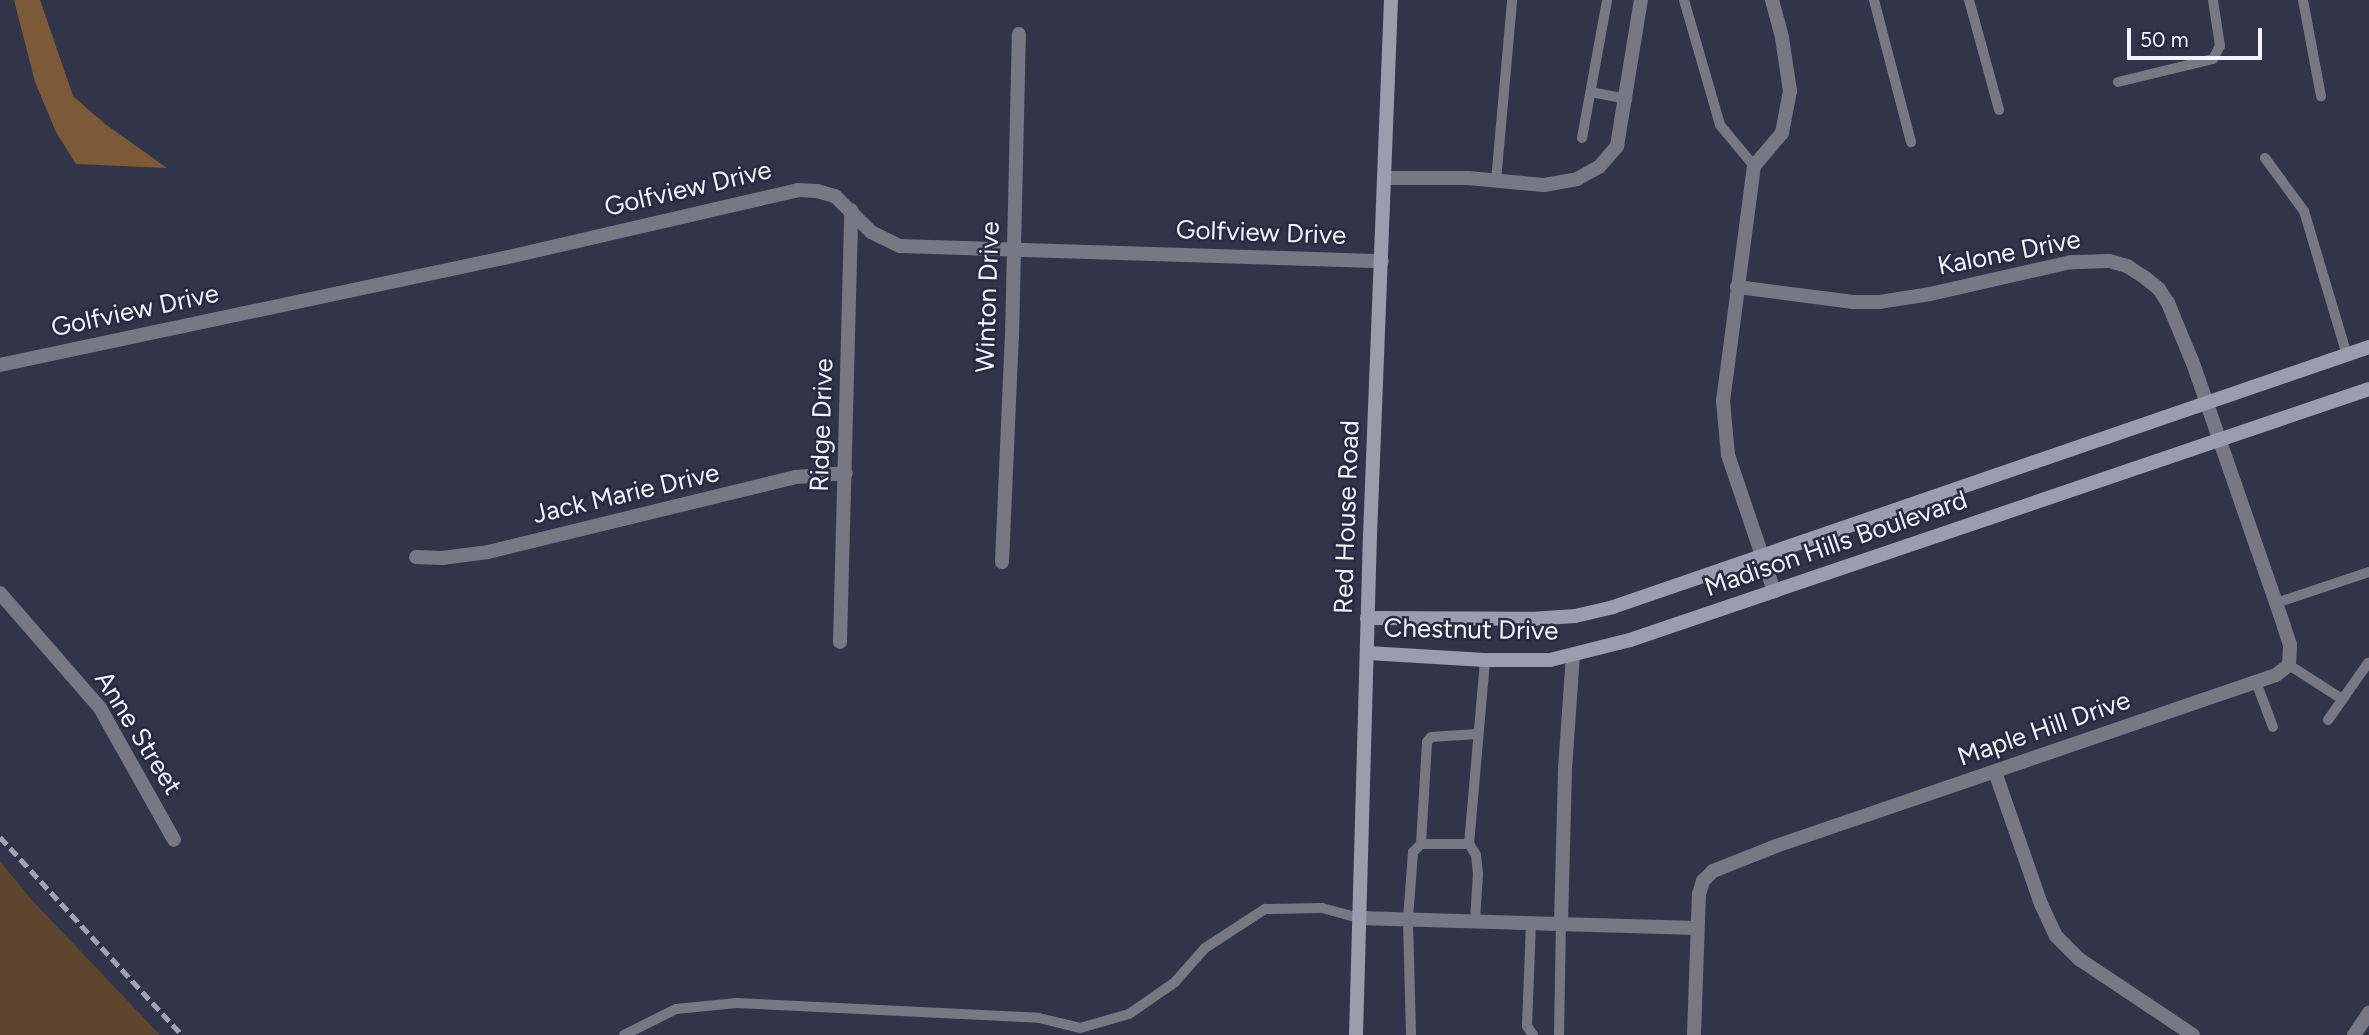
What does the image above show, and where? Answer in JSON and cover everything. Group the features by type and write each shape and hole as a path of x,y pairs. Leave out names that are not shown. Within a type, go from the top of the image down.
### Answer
{"street":[{"name":"Red House Road","path":"1356,1035 1367,618 1391,0"},
{"path":"1385,178 1562,184 1599,167 1617,146 1627,99 1641,0"},
{"path":"1772,0 1790,91 1782,133 1754,166 1724,381 1723,420 1728,455 1774,591"},
{"name":"Winton Drive","path":"1002,562 1019,34"},
{"name":"Golfview Drive","path":"0,365 504,258 777,194 817,191 835,196 871,232 900,246 1382,261"},
{"name":"Ridge Drive","path":"840,642 851,210"},
{"name":"Kalone Drive","path":"1737,287 1853,302 1879,302 1930,294 2050,265 2109,261 2127,266 2159,289 2172,313 2206,405"},
{"name":"Madison Hills Boulevard","path":"1367,618 1531,619 1575,615 1649,597 2369,347"},
{"name":"Madison Hills Boulevard","path":"1573,655 1649,634 2369,389"},
{"path":"2206,405 2290,645 2289,665"},
{"name":"Jack Marie Drive","path":"416,557 442,558 488,552 796,477 846,473"},
{"name":"Anne Street","path":"0,593 100,708 173,840"},
{"name":"Chestnut Drive","path":"1368,653 1485,660 1550,660 1573,655"},
{"path":"1561,923 1565,769 1573,655"},
{"name":"Maple Hill Drive","path":"1694,1035 1699,894 1703,881 1713,871 1776,846 2276,675 2289,665"},
{"path":"1995,772 2041,904 2056,936 2079,959 2193,1035"},
{"path":"1359,918 1697,928"},
{"path":"2354,1035 2369,1013"}],"lane":[{"path":"1496,181 1512,0"},
{"path":"1582,138 1607,0"},
{"path":"1684,0 1720,124 1754,166"},
{"path":"1874,0 1911,142"},
{"path":"1969,0 1999,110"},
{"path":"2118,82 2213,59 2220,46 2213,0"},
{"path":"2302,0 2321,96"},
{"path":"1591,92 1627,99"},
{"path":"2265,158 2304,211 2347,355"},
{"path":"2276,603 2369,572"},
{"path":"1475,920 1478,874 1476,855 1469,844 1485,660"},
{"path":"2328,720 2368,663"},
{"path":"2289,665 2343,699"},
{"path":"2256,682 2273,727"},
{"path":"1411,1035 1408,919 1413,852 1421,844 1427,742 1431,737 1477,734"},
{"path":"1421,844 1469,844"},
{"path":"624,1035 676,1009 737,1003 1039,1018 1080,1028 1129,1014 1175,982 1205,948 1265,909 1322,908 1359,918"},
{"path":"1531,922 1527,1026 1533,1035"},
{"path":"1559,1035 1561,923"}],"shaded area":[{"path":"14,0 40,0 73,96 105,124 167,168 76,164 56,132 35,82"},
{"path":"0,861 30,898 160,1035 0,1035"}],"railway":[{"path":"0,837 182,1035"}]}
